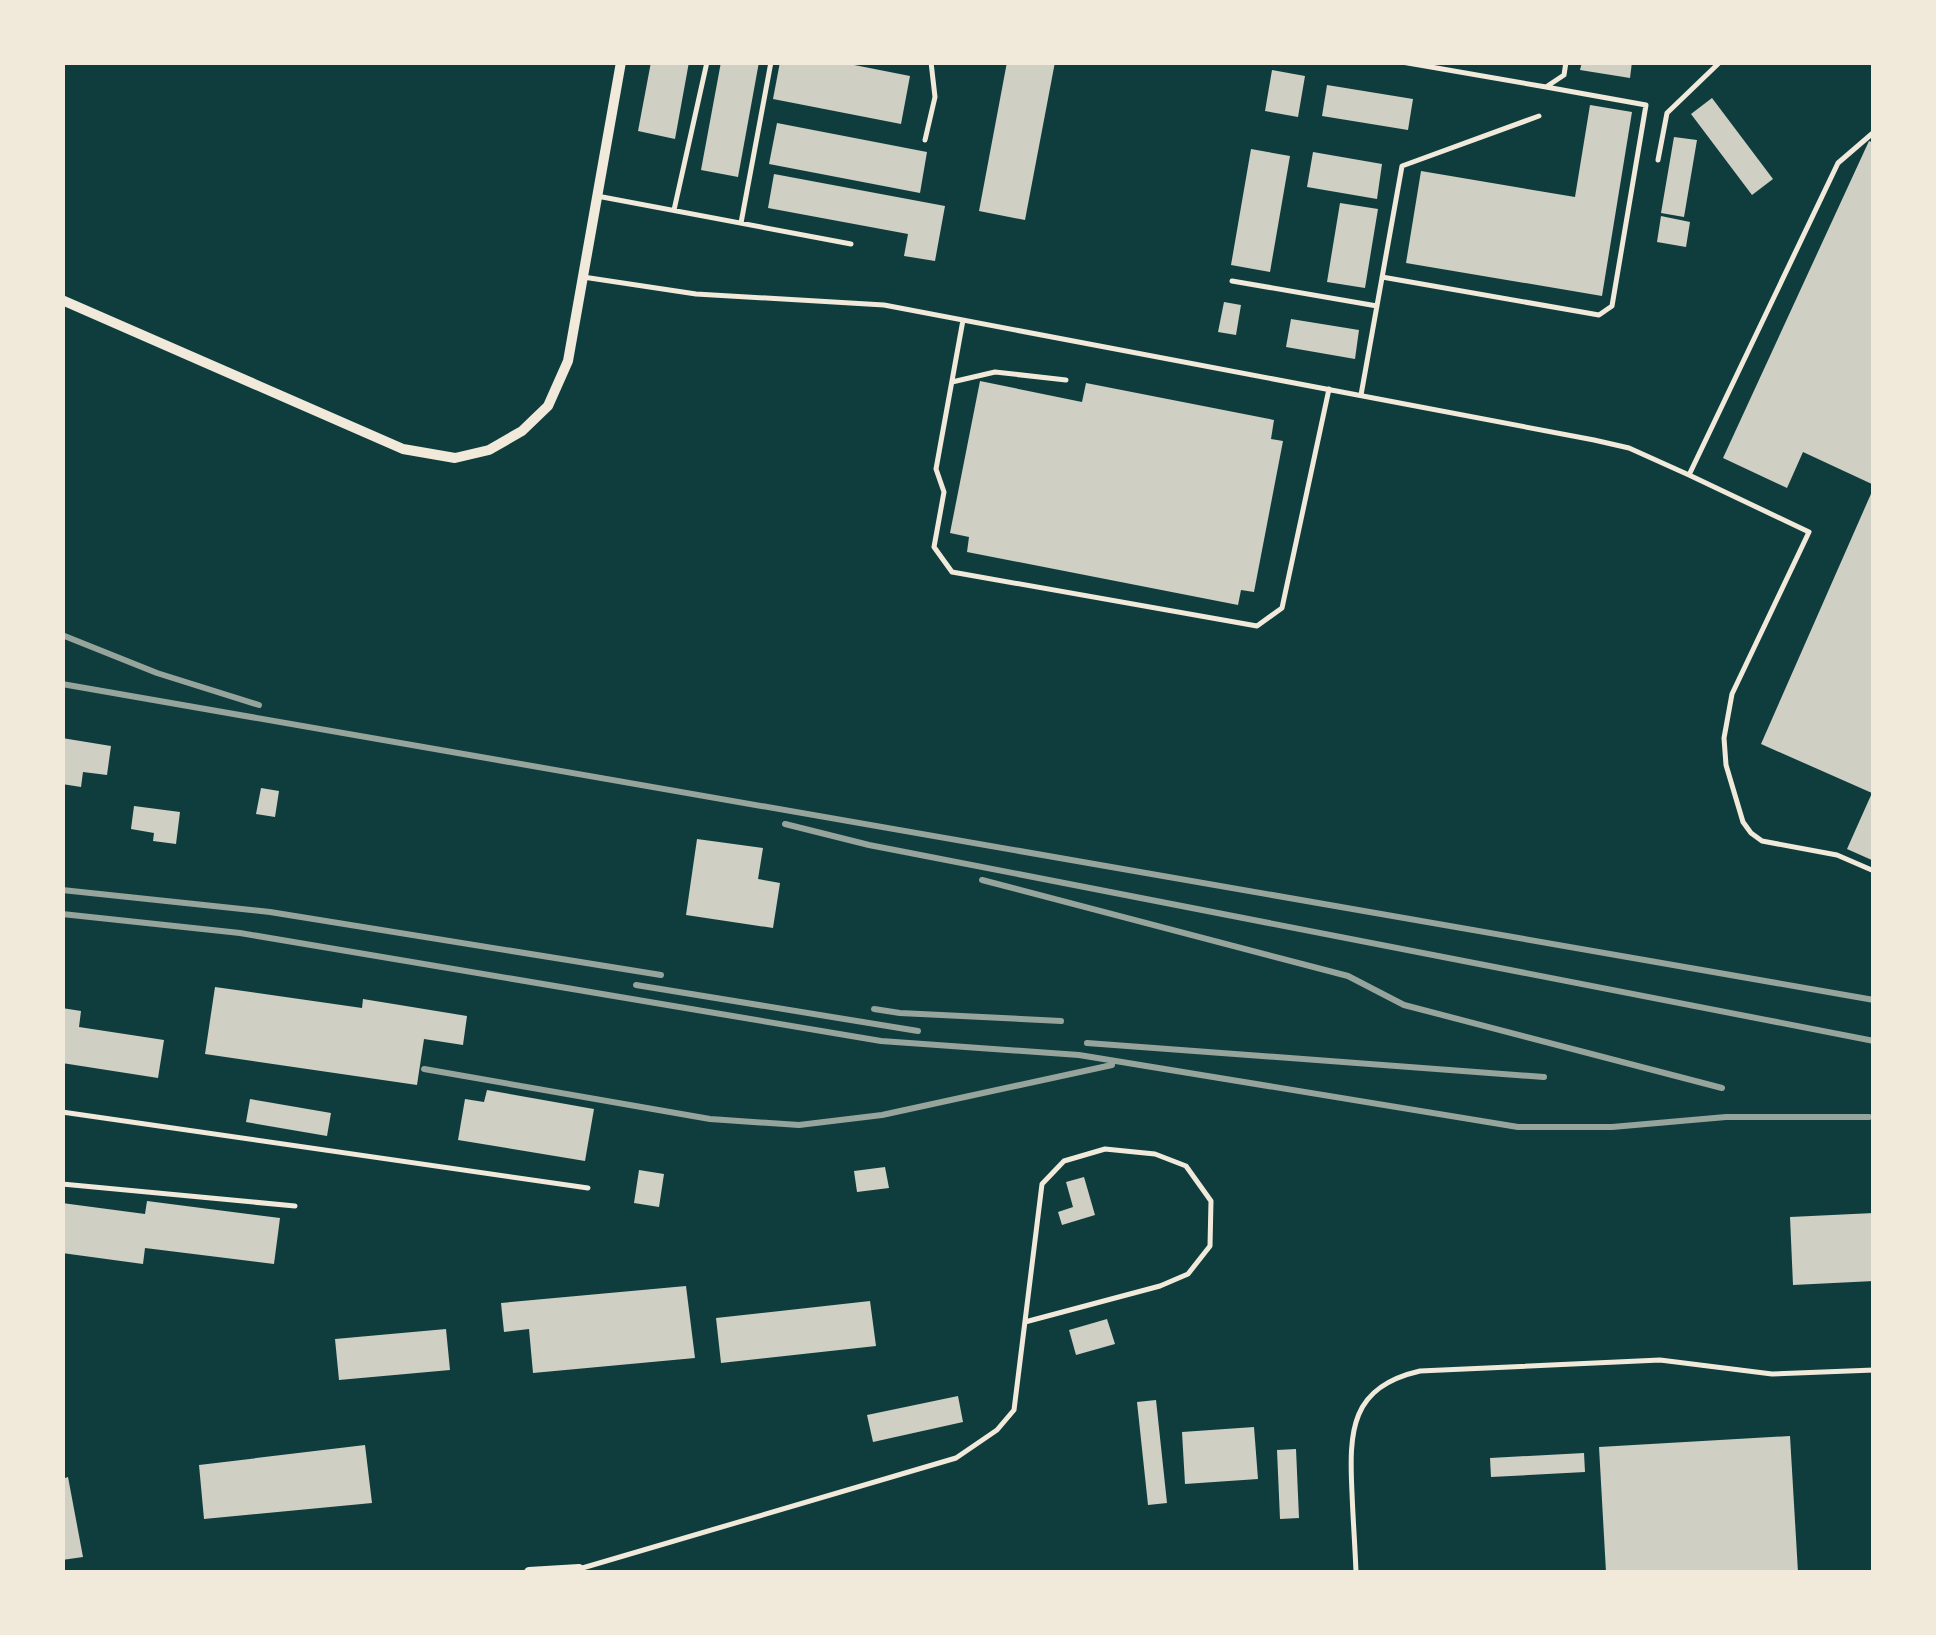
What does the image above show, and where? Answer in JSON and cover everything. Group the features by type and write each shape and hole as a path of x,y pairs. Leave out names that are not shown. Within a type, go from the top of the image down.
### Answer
{"street":[{"path":"62,300 403,448 454,458 489,450 522,431 548,406 568,362 622,62"},
{"path":"529,1572 579,1569"}],"lane":[{"path":"674,210 707,62"},
{"path":"741,223 771,62"},
{"path":"925,140 935,97 931,62"},
{"path":"1382,277 1599,315 1612,306 1646,105 1402,62"},
{"path":"1546,88 1564,75 1566,62"},
{"path":"1658,160 1667,112 1720,62"},
{"path":"1360,396 1402,166 1538,116"},
{"path":"1689,475 1838,163 1874,132"},
{"path":"598,196 851,244"},
{"path":"583,277 696,294 884,305 1628,448 1689,475 1809,532 1732,694 1724,738 1726,765 1742,822 1762,841 1836,855 1874,871"},
{"path":"1232,281 1377,306"},
{"path":"962,320 936,469 944,492 934,547 952,572 1256,626 1282,608 1329,389"},
{"path":"952,382 994,372 1066,380"},
{"path":"62,1112 588,1188"},
{"path":"579,1569 956,1458 997,1430 1014,1410 1042,1184 1064,1162 1105,1149 1154,1154 1186,1166 1211,1201 1210,1246 1188,1274 1160,1286 1025,1322"},
{"path":"62,1184 295,1206"},
{"path":"1356,1572 1352,1426 1362,1405 1378,1388 1398,1376 1420,1371 1660,1360 1772,1374 1874,1370"}],"building":[{"path":"651,62 689,62 675,139 638,131"},
{"path":"721,62 759,62 738,177 701,170"},
{"path":"780,62 839,62 910,76 901,124 773,99"},
{"path":"1007,62 1055,62 1025,220 979,211"},
{"path":"1582,62 1632,62 1630,78 1580,70"},
{"path":"1272,70 1305,76 1298,117 1265,111"},
{"path":"1327,85 1413,99 1408,130 1322,116"},
{"path":"1712,98 1773,179 1752,195 1691,114"},
{"path":"1590,105 1632,112 1602,296 1406,263 1421,171 1575,197"},
{"path":"777,123 927,152 920,193 769,164"},
{"path":"1674,137 1697,140 1684,217 1661,213"},
{"path":"1869,141 1874,143 1874,485 1803,452 1787,488 1723,458"},
{"path":"1251,149 1290,156 1270,272 1231,265"},
{"path":"1313,152 1382,164 1377,199 1307,187"},
{"path":"774,174 945,206 935,261 904,256 908,234 768,208"},
{"path":"1340,203 1378,209 1365,288 1327,282"},
{"path":"1661,216 1690,222 1686,247 1657,242"},
{"path":"1224,302 1241,305 1236,335 1218,332"},
{"path":"1291,319 1359,330 1355,359 1286,347"},
{"path":"980,381 1082,402 1086,383 1274,420 1271,439 1283,441 1254,592 1241,590 1238,605 967,552 969,537 950,533"},
{"path":"1874,487 1874,861 1847,849 1872,793 1761,744"},
{"path":"62,738 111,746 107,775 83,772 81,787 62,784"},
{"path":"261,788 279,791 275,817 256,814"},
{"path":"134,806 180,812 176,844 153,841 154,833 131,829"},
{"path":"697,839 763,848 758,879 780,883 773,928 686,915"},
{"path":"215,987 362,1008 363,999 467,1016 463,1045 424,1039 417,1085 205,1054"},
{"path":"62,1008 81,1011 79,1027 164,1040 158,1078 62,1063"},
{"path":"487,1090 594,1109 585,1161 458,1140 465,1099 484,1102"},
{"path":"250,1099 331,1113 327,1136 246,1122"},
{"path":"885,1167 889,1188 857,1192 854,1171"},
{"path":"639,1170 664,1174 659,1207 634,1203"},
{"path":"1084,1177 1095,1215 1062,1225 1058,1212 1073,1207 1066,1182"},
{"path":"147,1201 280,1218 274,1264 145,1248 143,1264 62,1253 62,1203 145,1214"},
{"path":"1874,1213 1874,1281 1793,1285 1790,1217"},
{"path":"686,1286 695,1358 533,1373 529,1329 504,1332 501,1303"},
{"path":"870,1301 876,1346 721,1363 716,1318"},
{"path":"1107,1319 1115,1344 1076,1355 1069,1330"},
{"path":"446,1329 450,1370 339,1380 335,1339"},
{"path":"958,1396 963,1422 873,1442 867,1415"},
{"path":"1156,1400 1167,1503 1148,1505 1137,1402"},
{"path":"1254,1427 1258,1479 1185,1484 1182,1432"},
{"path":"1790,1436 1798,1572 1606,1572 1599,1447"},
{"path":"365,1445 372,1503 204,1519 199,1465"},
{"path":"1296,1449 1299,1518 1280,1519 1277,1450"},
{"path":"1584,1453 1585,1472 1491,1477 1490,1458"},
{"path":"68,1477 83,1557 62,1560 62,1479"}],"railway":[{"path":"62,635 157,673 259,705"},
{"path":"62,684 1874,1000"},
{"path":"785,824 869,845 1874,1041"},
{"path":"982,880 1348,976 1404,1005 1722,1088"},
{"path":"62,890 270,912 661,975"},
{"path":"62,914 240,933 881,1041 1079,1055 1518,1127 1612,1127 1726,1117 1869,1117"},
{"path":"636,985 918,1031"},
{"path":"874,1009 1061,1021"},
{"path":"1087,1043 1544,1077"},
{"path":"424,1069 710,1119 799,1125 882,1115 1112,1065"}]}
